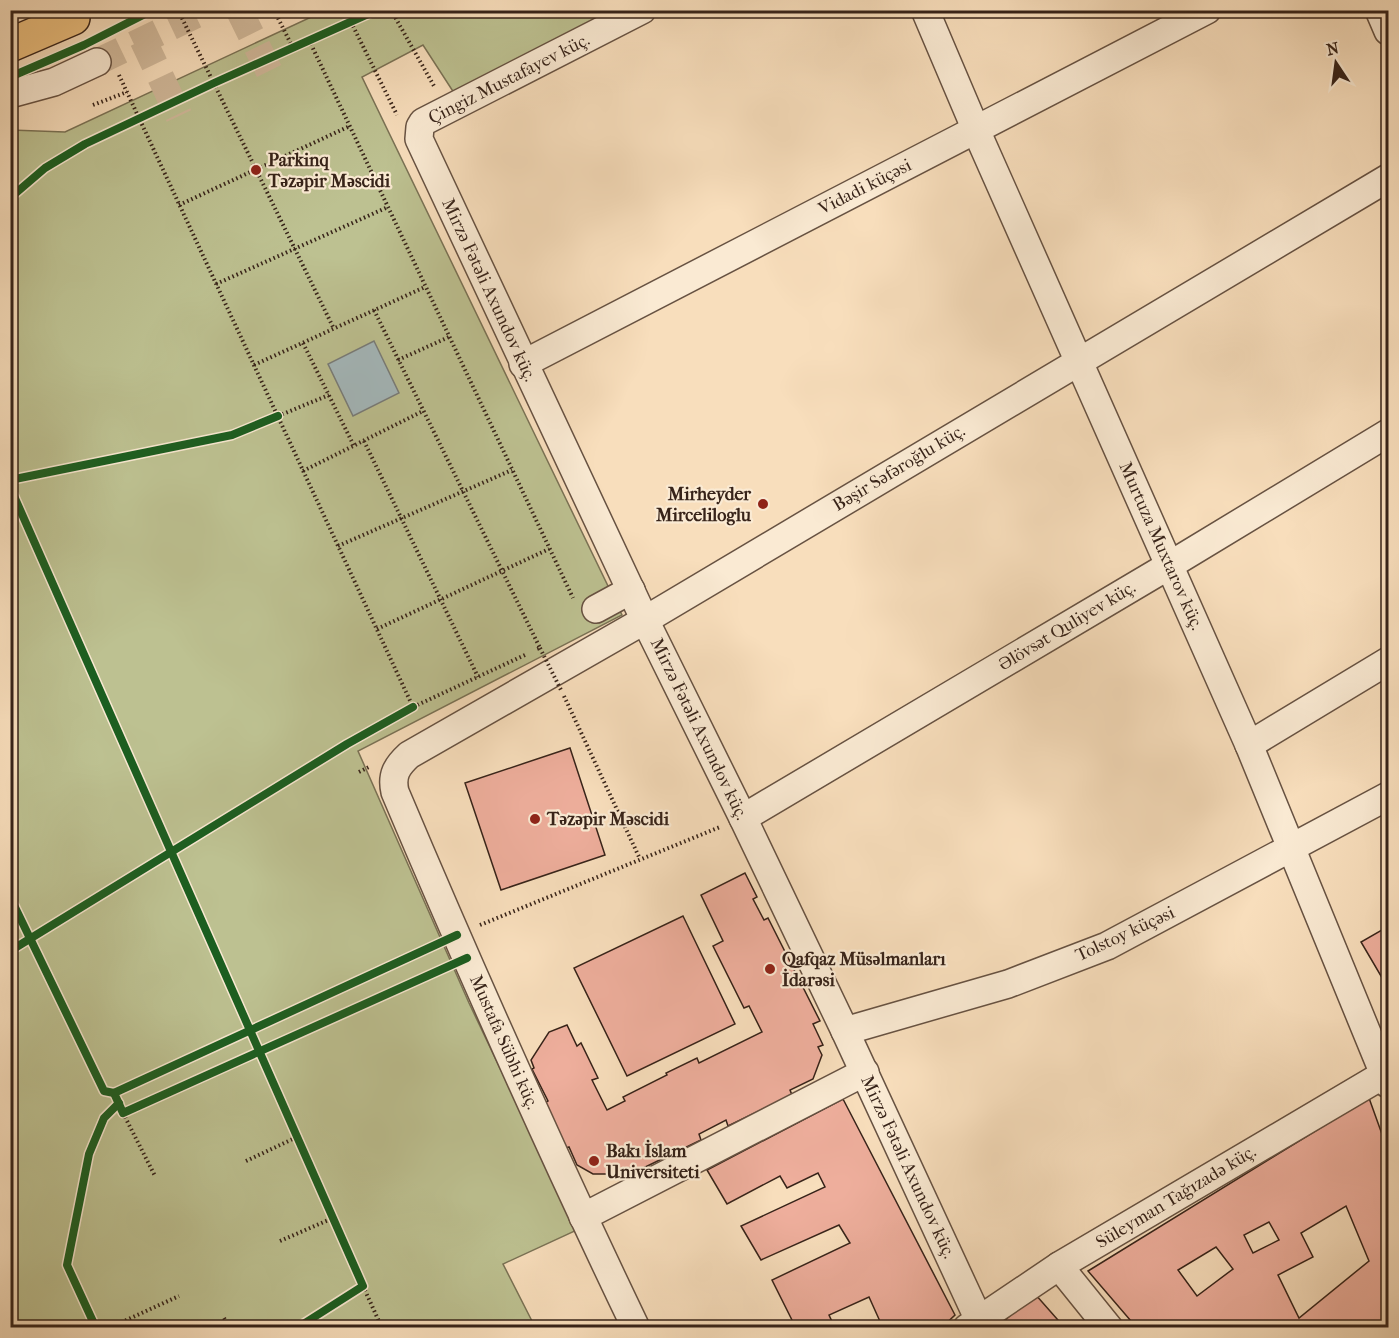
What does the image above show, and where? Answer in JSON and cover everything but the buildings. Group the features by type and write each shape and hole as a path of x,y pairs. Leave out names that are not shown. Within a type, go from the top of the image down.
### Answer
{"main road":[{"path":"10,45 74,18"}],"street":[{"name":"Çingiz Mustafayev küç.","path":"409,130 420,127 423,122 642,10"},
{"name":"Murtuza Muxtarov küç.","path":"926,10 976,130 1249,745 1387,1077"},
{"name":"Vidadi küçəsi","path":"523,364 1207,10"},
{"path":"1379,10 1389,31"},
{"path":"10,94 54,82 97,62"},
{"name":"Mirzə Fətəli Axundov küç.","path":"409,130 846,1031 973,1323"},
{"name":"Bəşir Səfəroğlu küç.","path":"409,755 645,620 1389,178"},
{"name":"Əlövsət Quliyev küç.","path":"743,818 1389,433"},
{"path":"585,605 631,590"},
{"path":"1249,745 1389,661"},
{"name":"Mustafa Sübhi küç.","path":"409,755 399,765 394,775 395,792 514,1067 636,1328"},
{"name":"Tolstoy küçəsi","path":"846,1031 1008,984 1107,946 1389,796"},
{"path":"583,1217 865,1072"},
{"name":"Süleyman Tağızadə küç.","path":"973,1323 1059,1266 1387,1077"},
{"path":"1059,1266 1109,1328"}],"path":[{"path":"178,10 334,329"},
{"path":"274,10 293,48"},
{"path":"391,10 436,89"},
{"path":"340,26 360,18"},
{"path":"351,22 409,130"},
{"path":"283,52 319,35"},
{"path":"309,40 549,549 585,605"},
{"path":"203,88 224,79"},
{"path":"93,105 127,92"},
{"path":"128,123 150,113"},
{"path":"139,118 413,707"},
{"path":"179,205 350,126"},
{"path":"216,284 388,207"},
{"path":"254,365 425,287"},
{"path":"374,310 561,690 640,860"},
{"path":"398,360 449,338"},
{"path":"303,343 354,446"},
{"path":"269,420 328,395"},
{"path":"303,471 424,411"},
{"path":"364,441 478,677"},
{"path":"338,546 512,470"},
{"path":"377,629 549,549"},
{"path":"404,712 540,648"},
{"path":"457,935 743,818"},
{"path":"119,1103 155,1176"},
{"path":"123,1113 134,1108"},
{"path":"293,1127 302,1148"},
{"path":"246,1161 297,1137"},
{"path":"329,1208 338,1228"},
{"path":"280,1241 333,1218"},
{"path":"359,1276 382,1328"},
{"path":"354,1292 363,1286"},
{"path":"109,1328 179,1296"},
{"path":"224,1318 230,1328"}],"green space":[{"path":"324,11 626,11 456,96 423,45 362,77 622,615 358,751 469,1003 577,1230 503,1264 535,1327 11,1328 11,130 65,132"}],"shaded area":[{"path":"374,341 399,393 353,416 328,364"}],"tunnel":[{"path":"97,62 206,10"},
{"path":"239,10 271,75"},
{"path":"143,40 179,116"}],"cycle path":[{"path":"10,77 84,45 153,10"},
{"path":"10,198 45,168 85,144 377,10"},
{"path":"10,480 232,435 278,416"},
{"path":"10,487 363,1286 297,1328"},
{"path":"10,951 347,744 413,707"},
{"path":"10,897 104,1091 114,1093"},
{"path":"457,935 114,1093 123,1113 467,958"},
{"path":"96,1328 67,1265 89,1154 104,1118 119,1103"}],"place":[{"name":"Parkinq Təzəpir Məscidi","path":"256,170"},
{"name":"Mirheyder Mirceliloglu","path":"763,504"},
{"name":"Təzəpir Məscidi","path":"535,819"},
{"name":"Qafqaz Müsəlmanları İdarəsi","path":"770,969"},
{"name":"Bakı İslam Universiteti","path":"594,1161"}]}
